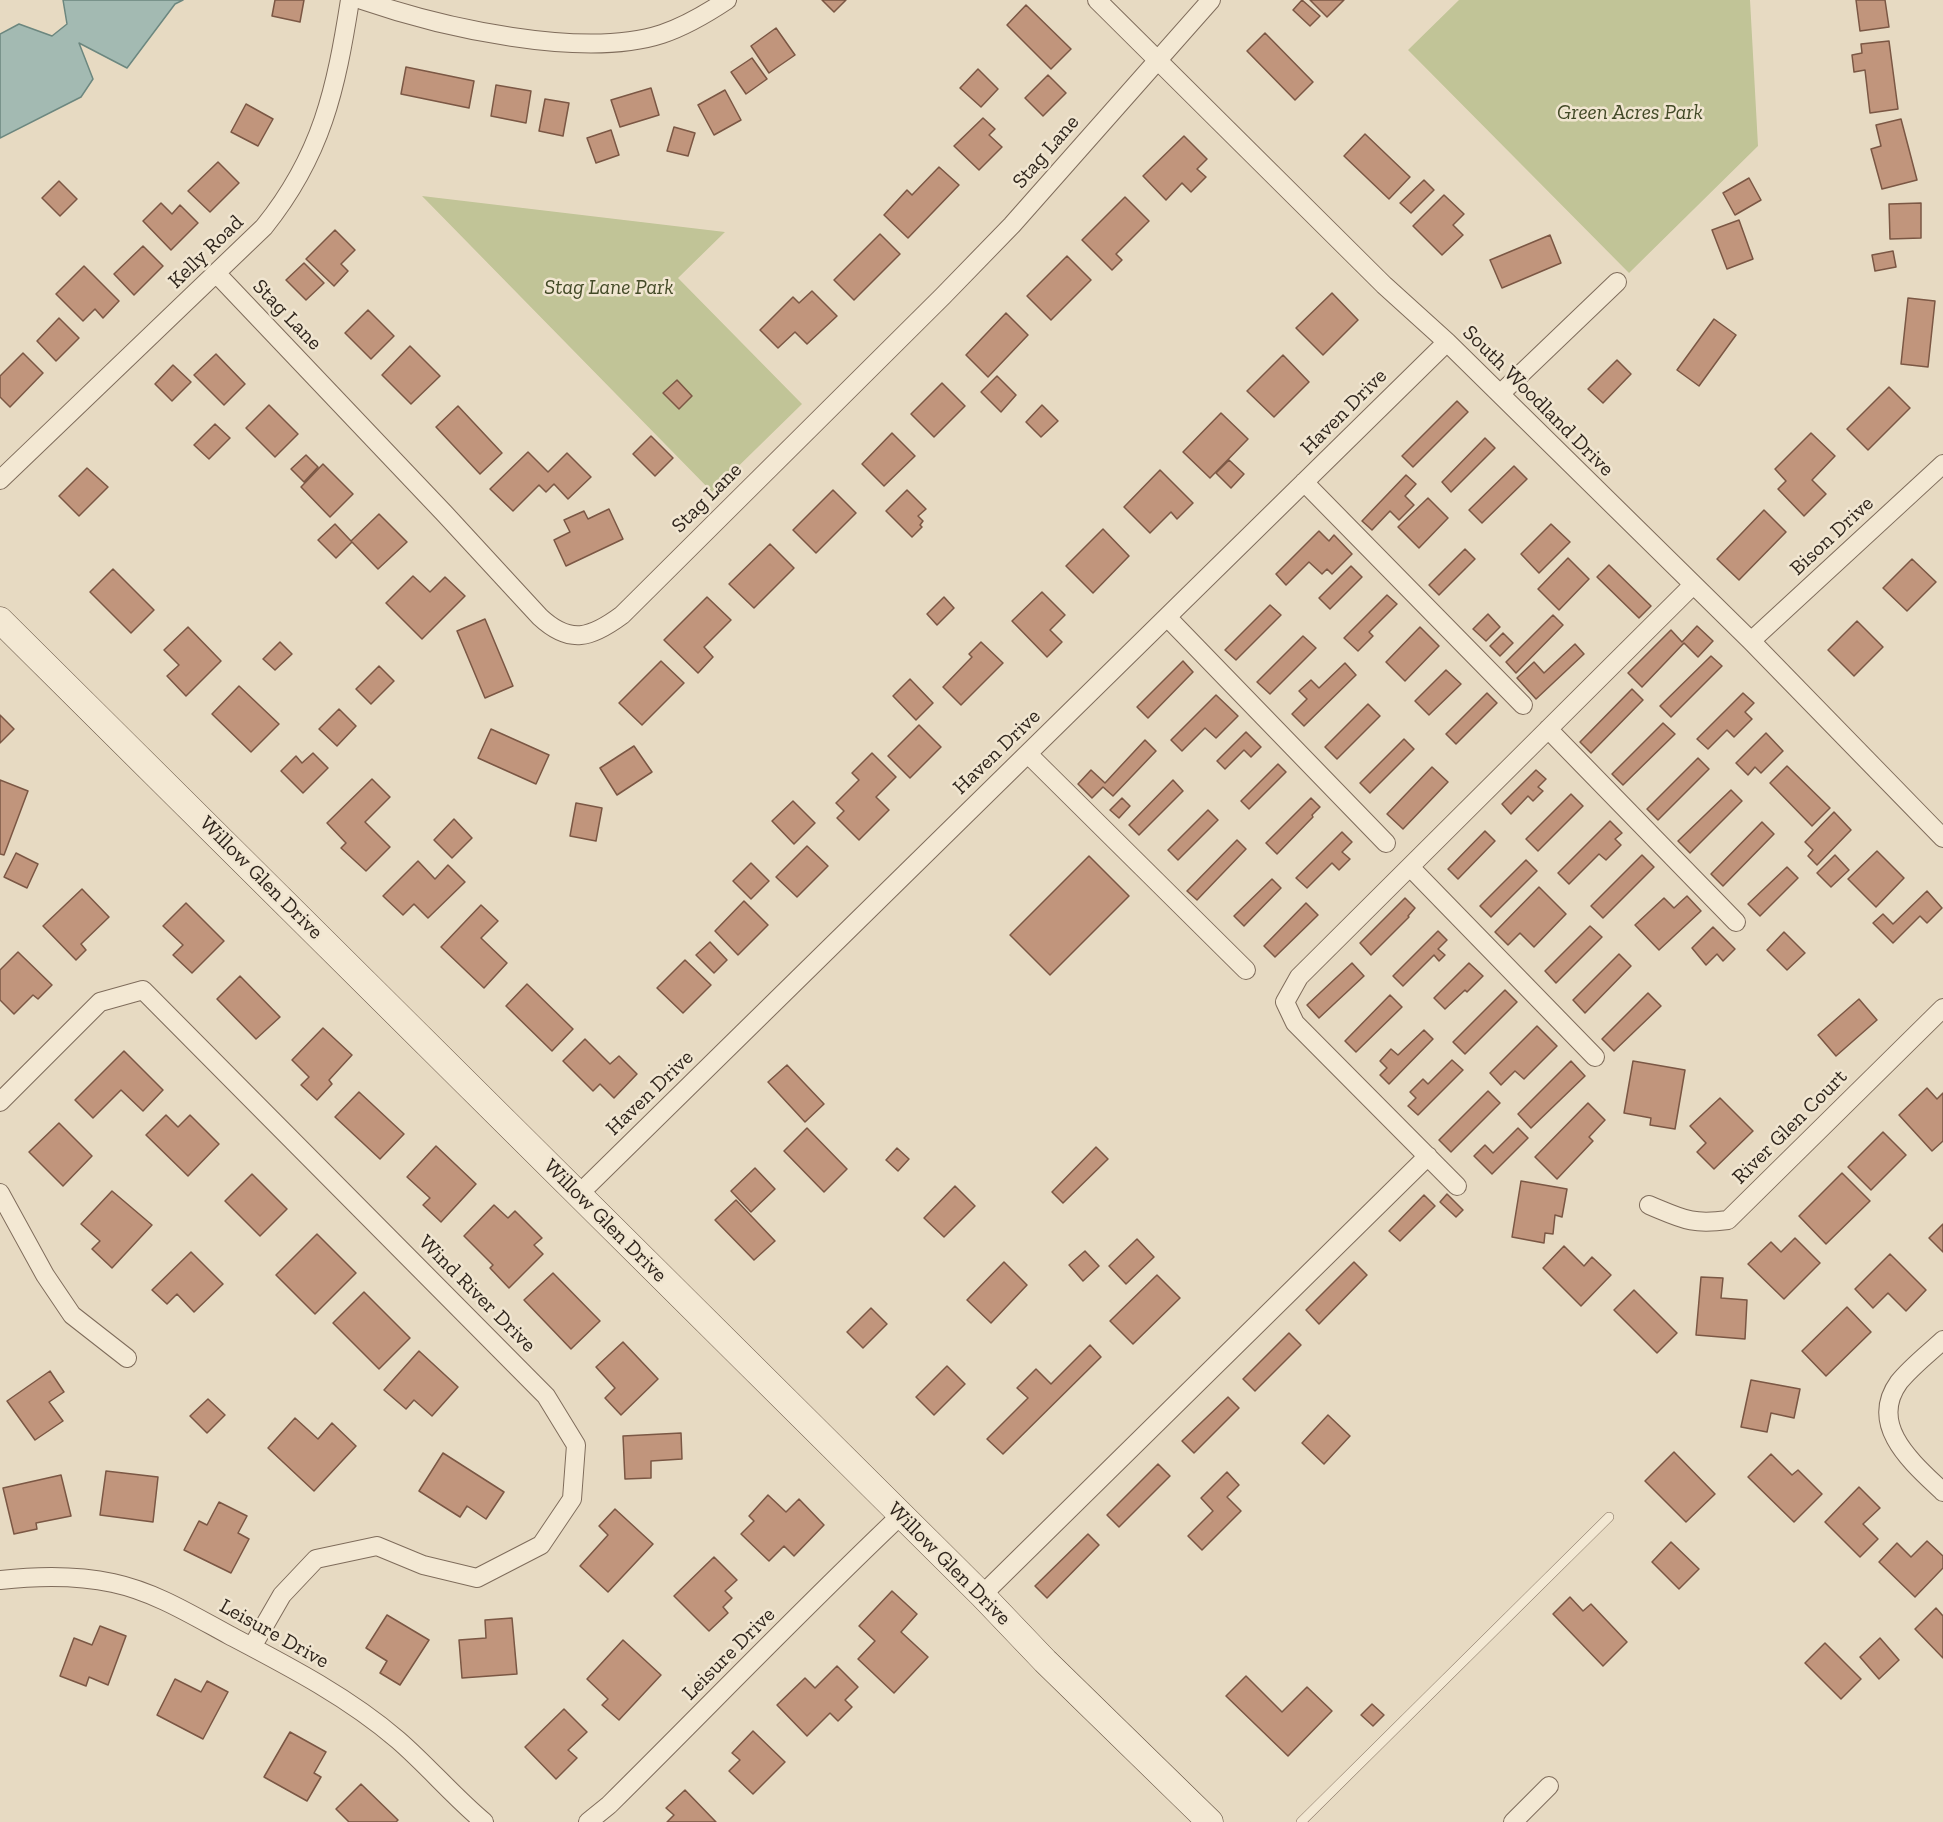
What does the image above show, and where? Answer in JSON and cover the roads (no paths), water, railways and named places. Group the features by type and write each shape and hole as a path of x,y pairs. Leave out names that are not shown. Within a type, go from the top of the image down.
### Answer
{"main road":[{"name":"Willow Glen Drive","path":"0,620 982,1595 1045,1661 1210,1822"}],"street":[{"name":"Kelly Road","path":"0,480 264,227 285,201 316,144 327,113 341,56 350,0"},
{"path":"362,0 435,22 542,40 590,43 638,40 661,34 685,25 727,0"},
{"name":"South Woodland Drive","path":"1097,0 1376,277 1447,342 1751,641 1943,838"},
{"name":"Stag Lane","path":"216,273 540,617 553,629 569,635 587,635 604,628 622,615 943,296 1012,225 1210,0"},
{"path":"1500,394 1617,282"},
{"name":"Haven Drive","path":"579,1194 1447,342"},
{"name":"Bison Drive","path":"1751,641 1943,464"},
{"path":"1304,482 1523,705"},
{"path":"1457,1186 1295,1023 1285,1002 1299,977 1692,585"},
{"path":"1167,617 1386,843"},
{"path":"1548,729 1736,922"},
{"path":"1028,754 1246,970"},
{"path":"1410,867 1595,1057"},
{"name":"Wind River Drive","path":"0,1102 100,1002 143,990 546,1396 576,1445 572,1498 541,1545 477,1578 423,1565 377,1546 316,1559 282,1595 252,1647"},
{"name":"River Glen Court","path":"1649,1205 1687,1221 1704,1223 1728,1220 1943,1008"},
{"path":"982,1595 1428,1156"},
{"path":"0,1193 45,1275 72,1315 127,1358"},
{"path":"1943,1340 1900,1382 1891,1397 1888,1413 1890,1429 1898,1443 1910,1459 1943,1492"},
{"name":"Leisure Drive","path":"588,1822 609,1805 827,1585 900,1516"},
{"name":"Leisure Drive","path":"0,1580 80,1577 114,1583 176,1606 311,1680 368,1716 423,1762 468,1809 484,1822"},
{"path":"1513,1822 1549,1786"}],"lane":[{"path":"1301,1822 1609,1516"}],"water":[{"path":"63,0 183,0 175,4 127,68 79,43 93,79 81,97 0,138 0,34 19,24 52,36 67,24"}],"park label":[{"name":"Green Acres Park","path":"1630,113"},
{"name":"Stag Lane Park","path":"609,288"}]}
